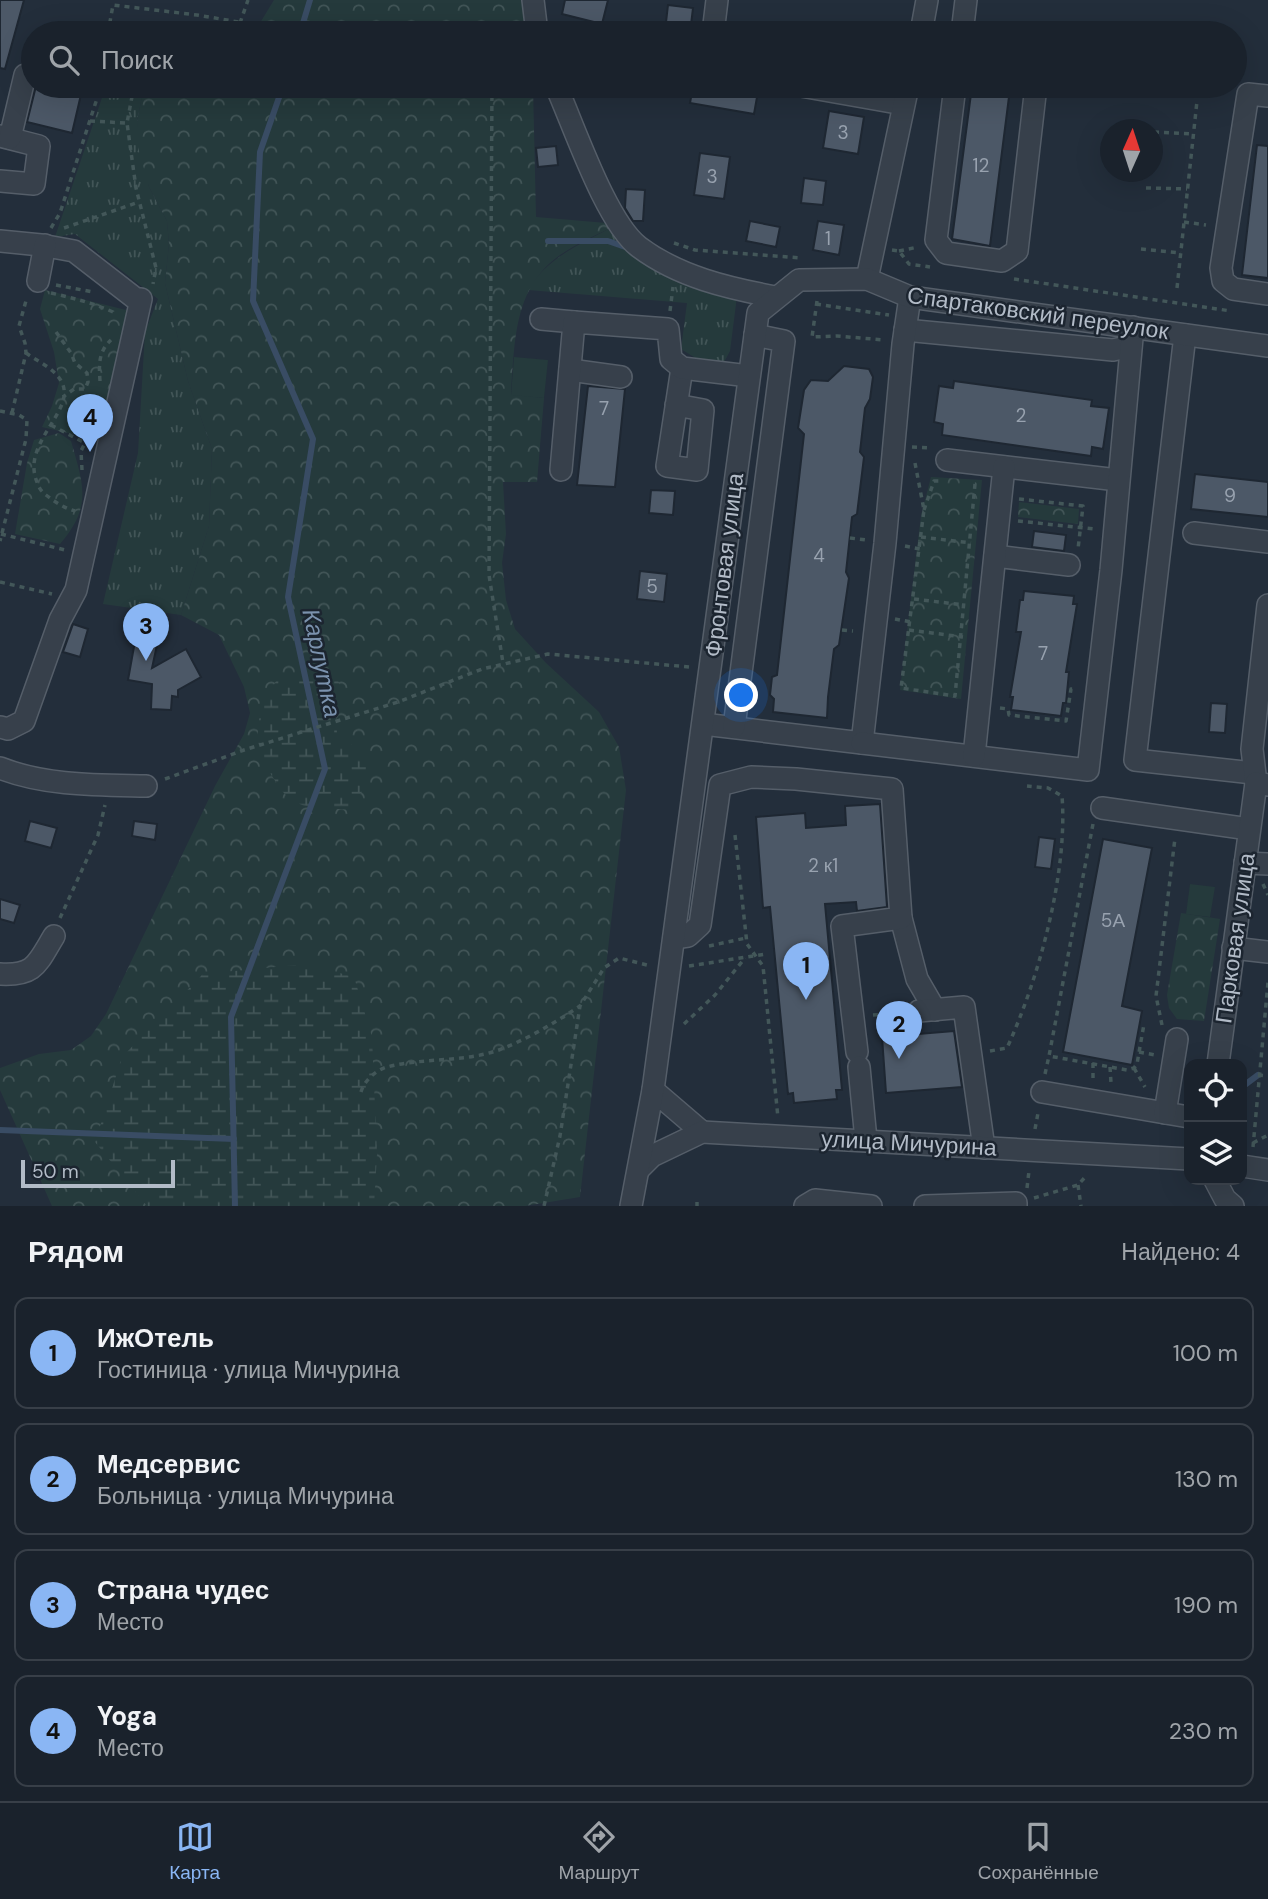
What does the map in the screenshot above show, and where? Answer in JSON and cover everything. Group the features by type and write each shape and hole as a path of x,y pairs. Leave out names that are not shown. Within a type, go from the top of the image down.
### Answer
{"street":[{"path":"533,0 536,21"},
{"path":"714,21 717,0"},
{"path":"923,21 927,0"},
{"path":"963,21 966,0"},
{"path":"0,181 34,184 39,146 5,137 21,87"},
{"path":"1268,96 1248,94 1222,268 1223,281 1233,289 1268,294"},
{"path":"561,98 611,211 638,246 675,268 716,285 775,297"},
{"path":"867,279 905,98"},
{"path":"954,98 936,240 946,253 1002,261 1017,251 1034,98"},
{"path":"0,241 74,251 136,299 141,299 122,332 76,590 60,620 24,721 8,729 0,727"},
{"path":"38,286 45,246"},
{"name":"Спартаковский переулок","path":"775,297 799,280 867,279 910,297 1132,336 1185,335 1268,346"},
{"name":"Фронтовая улица","path":"631,1206 653,1090 670,972 758,313 775,297"},
{"path":"862,743 885,543 895,329 910,297"},
{"path":"541,319 668,330 671,359 682,368 750,376"},
{"path":"561,470 574,323"},
{"path":"895,329 1113,350 1132,336"},
{"path":"734,727 784,341 755,335"},
{"path":"1185,335 1135,760 1259,780"},
{"path":"703,724 1088,770 1132,336"},
{"path":"676,405 682,368"},
{"path":"570,370 621,377"},
{"path":"946,464 1004,467 1118,480"},
{"path":"974,757 1004,467"},
{"path":"1194,533 1268,542"},
{"path":"995,556 1074,559"},
{"name":"Парковая улица","path":"1219,1059 1259,780 1252,750 1268,606"},
{"path":"0,768 11,773 53,781 146,786"},
{"path":"695,782 720,785 751,777 892,789 901,918 917,979 919,1011 964,1007 984,1148"},
{"path":"674,938 688,936 701,925 720,785"},
{"path":"1097,816 1250,829"},
{"path":"1245,863 1268,864"},
{"path":"866,1140 842,926 901,918"},
{"path":"0,974 19,975 36,966 54,936"},
{"path":"1233,948 1268,952"},
{"path":"1165,1113 1170,1034"},
{"path":"653,1090 702,1132"},
{"path":"1042,1092 1184,1116"},
{"name":"улица Мичурина","path":"640,1168 652,1156 702,1132 1184,1159"},
{"path":"1247,1159 1268,1170"},
{"path":"1218,1185 1225,1199 1233,1206"},
{"path":"806,1206 816,1200 871,1206"},
{"path":"925,1206 1016,1205"}],"path":[{"path":"241,21 248,0"},
{"path":"110,21 113,5 229,21"},
{"path":"97,98 60,213 48,233 140,202"},
{"path":"132,98 127,123 140,202 156,268 152,288 141,299"},
{"path":"492,98 489,575 503,664"},
{"path":"1177,288 1197,101"},
{"path":"90,121 127,123"},
{"path":"1163,132 1193,134"},
{"path":"1146,188 1187,189"},
{"path":"670,241 695,250 812,258"},
{"path":"874,248 900,251 909,264 937,268"},
{"path":"1142,249 1181,253"},
{"path":"668,330 675,268"},
{"path":"816,304 885,313 895,329 812,337 819,278"},
{"path":"1006,278 1240,313"},
{"path":"38,286 86,291"},
{"path":"38,286 113,312 122,332 105,345 99,360 101,384 88,382"},
{"path":"12,414 26,353 26,343 19,326 38,286"},
{"path":"56,332 75,363 86,373 88,382 85,388 74,389 63,397"},
{"path":"26,353 52,370 63,386 63,397 33,458 33,473 41,491 72,511 82,511"},
{"path":"0,411 27,420 26,439 0,541"},
{"path":"51,425 85,443"},
{"path":"83,474 80,451 93,429"},
{"path":"924,510 912,447 946,464 934,481 924,510 901,688 955,696 975,484 961,483"},
{"path":"1001,497 1083,506 1074,559"},
{"path":"1014,521 1114,530"},
{"path":"1,534 84,555"},
{"path":"921,537 970,543"},
{"path":"914,599 964,605"},
{"path":"842,630 855,631"},
{"path":"909,630 961,637"},
{"path":"146,786 244,750 398,702 482,669 548,654 711,669"},
{"path":"1007,709 1009,715 1066,720 1071,689"},
{"path":"54,936 97,835 105,803 104,785"},
{"path":"971,1056 1007,1048 1021,1016 1060,871 1064,819 1062,796 1048,788 1021,785"},
{"path":"1097,816 1049,1056 1127,1070 1134,1068"},
{"path":"734,831 747,944 763,966 780,1136"},
{"path":"1170,1034 1156,996 1175,837"},
{"path":"698,948 746,938"},
{"path":"698,964 766,954"},
{"path":"677,1030 715,995 746,956"},
{"path":"361,1091 364,1082 385,1067 446,1060 502,1049 551,1026 580,1006 604,968 619,958 670,972"},
{"path":"1247,1159 1253,1143 1268,982"},
{"path":"544,1206 560,1136 580,1006"},
{"path":"854,1017 919,1011"},
{"path":"1138,1086 1145,1087 1134,1068 1144,1024"},
{"path":"1139,1052 1161,1056"},
{"path":"1093,1063 1093,1080 1121,1084"},
{"path":"1110,1067 1111,1083"},
{"path":"1258,1075 1268,1076"},
{"path":"1253,1143 1268,1135"},
{"path":"1016,1205 1078,1185 1105,1154"},
{"path":"1078,1185 1081,1206"}],"green space":[{"path":"274,0 521,0 528,21 261,21"},
{"path":"102,98 142,98 137,122 149,187 167,221 169,244 165,283 188,381 212,449 209,526 181,615 103,604 138,453 145,332 158,299 75,234 55,237"},
{"path":"142,98 533,98 536,217 618,224 560,255 533,283 525,300 516,336 511,394 544,398 537,482 503,482 506,534 502,563 506,600 515,629 546,663 599,712 619,747 626,790 580,1197 525,1206 52,1206 0,1090 0,1068 39,1054 71,1050 91,1036 106,1014 215,786 244,734 250,713 244,687 219,635 181,615 209,526 212,449 188,381 165,283 169,244 167,221 149,187 139,151 137,122"},
{"path":"618,224 737,296 730,351 724,362 707,365 681,349 687,303 528,290 536,278 557,259"},
{"path":"45,290 130,311 99,440 42,427 59,383 54,352 40,309"},
{"path":"514,357 548,360 544,398 511,395"},
{"path":"59,433 71,441 82,494 77,518 60,544 15,534 27,463 34,440"},
{"path":"931,477 982,480 961,699 900,690 921,516"},
{"path":"1019,502 1079,509 1078,524 1018,517"},
{"path":"319,671 337,676 341,691 336,703 337,736 351,744 375,767 352,810 310,807 293,801 272,776 260,749 258,724 261,712 280,675"},
{"path":"1190,884 1215,887 1210,917 1186,914"},
{"path":"1181,913 1220,919 1204,1021 1177,1019 1169,1008 1167,995"},
{"path":"307,964 354,977 372,1037 377,1154 374,1206 147,1206 95,1142 122,1057 203,974"}],"building":[{"path":"0,0 24,0 5,69 0,68"},
{"path":"565,0 608,0 603,21 590,21 562,14"},
{"path":"668,5 693,8 691,21 666,21"},
{"path":"33,98 80,98 72,133 27,122"},
{"path":"691,98 757,98 754,114 690,103"},
{"path":"970,98 1009,98 990,246 952,239"},
{"path":"829,111 864,117 858,154 823,148"},
{"path":"1257,145 1268,146 1268,278 1242,275"},
{"path":"556,146 558,165 538,167 536,148"},
{"path":"700,153 730,157 724,199 694,195"},
{"path":"804,178 826,181 823,205 801,203"},
{"path":"626,189 645,190 643,221 633,221 625,208"},
{"path":"750,221 780,227 776,247 746,241"},
{"path":"818,221 844,225 839,255 813,250"},
{"path":"844,366 869,369 873,377 870,399 865,408 860,452 864,457 857,514 852,517 846,572 849,578 839,645 834,649 827,718 773,712 774,699 770,695 772,677 777,675 804,434 798,428 804,390 811,380 828,381"},
{"path":"954,381 1092,400 1091,406 1109,408 1103,449 1092,447 1091,456 942,435 943,424 934,422 939,386 953,388"},
{"path":"588,386 625,389 615,487 577,485"},
{"path":"1195,474 1268,482 1268,517 1191,509"},
{"path":"651,490 675,491 673,515 649,513"},
{"path":"1034,531 1066,535 1064,551 1032,547"},
{"path":"640,571 667,574 664,602 637,599"},
{"path":"1024,591 1074,596 1073,604 1077,604 1066,672 1069,672 1066,703 1063,703 1061,716 1011,710 1013,697 1010,697 1021,632 1016,632 1020,600 1023,600"},
{"path":"73,624 88,629 80,657 63,652"},
{"path":"135,641 157,645 152,668 186,649 201,677 178,690 178,697 172,696 171,710 151,709 152,684 128,680"},
{"path":"1211,703 1227,704 1225,733 1209,732"},
{"path":"880,804 887,907 857,911 856,902 825,904 842,1090 836,1090 837,1099 794,1103 793,1093 788,1094 770,907 763,908 756,817 805,813 806,828 846,825 845,806"},
{"path":"30,821 57,828 51,848 25,841"},
{"path":"134,821 157,824 155,840 132,836"},
{"path":"1039,837 1055,839 1051,869 1035,867"},
{"path":"1103,839 1152,848 1122,1006 1142,1011 1132,1065 1063,1052"},
{"path":"0,899 20,905 14,923 0,919"},
{"path":"954,1031 962,1087 886,1093 882,1037"}],"waterway":[{"name":"Карлутка","path":"304,21 310,0"},
{"name":"Карлутка","path":"235,1206 231,1017 325,769 288,597 313,439 253,301 260,152 279,98"},
{"path":"548,241 608,241 631,249"},
{"path":"1247,1083 1258,1075"},
{"path":"0,1130 234,1139"}],"place":[{"name":"Yoga","path":"90,452"},
{"name":"Страна чудес","path":"146,661"},
{"name":"ИжОтель","path":"806,1000"},
{"name":"Медсервис","path":"899,1059"}]}
